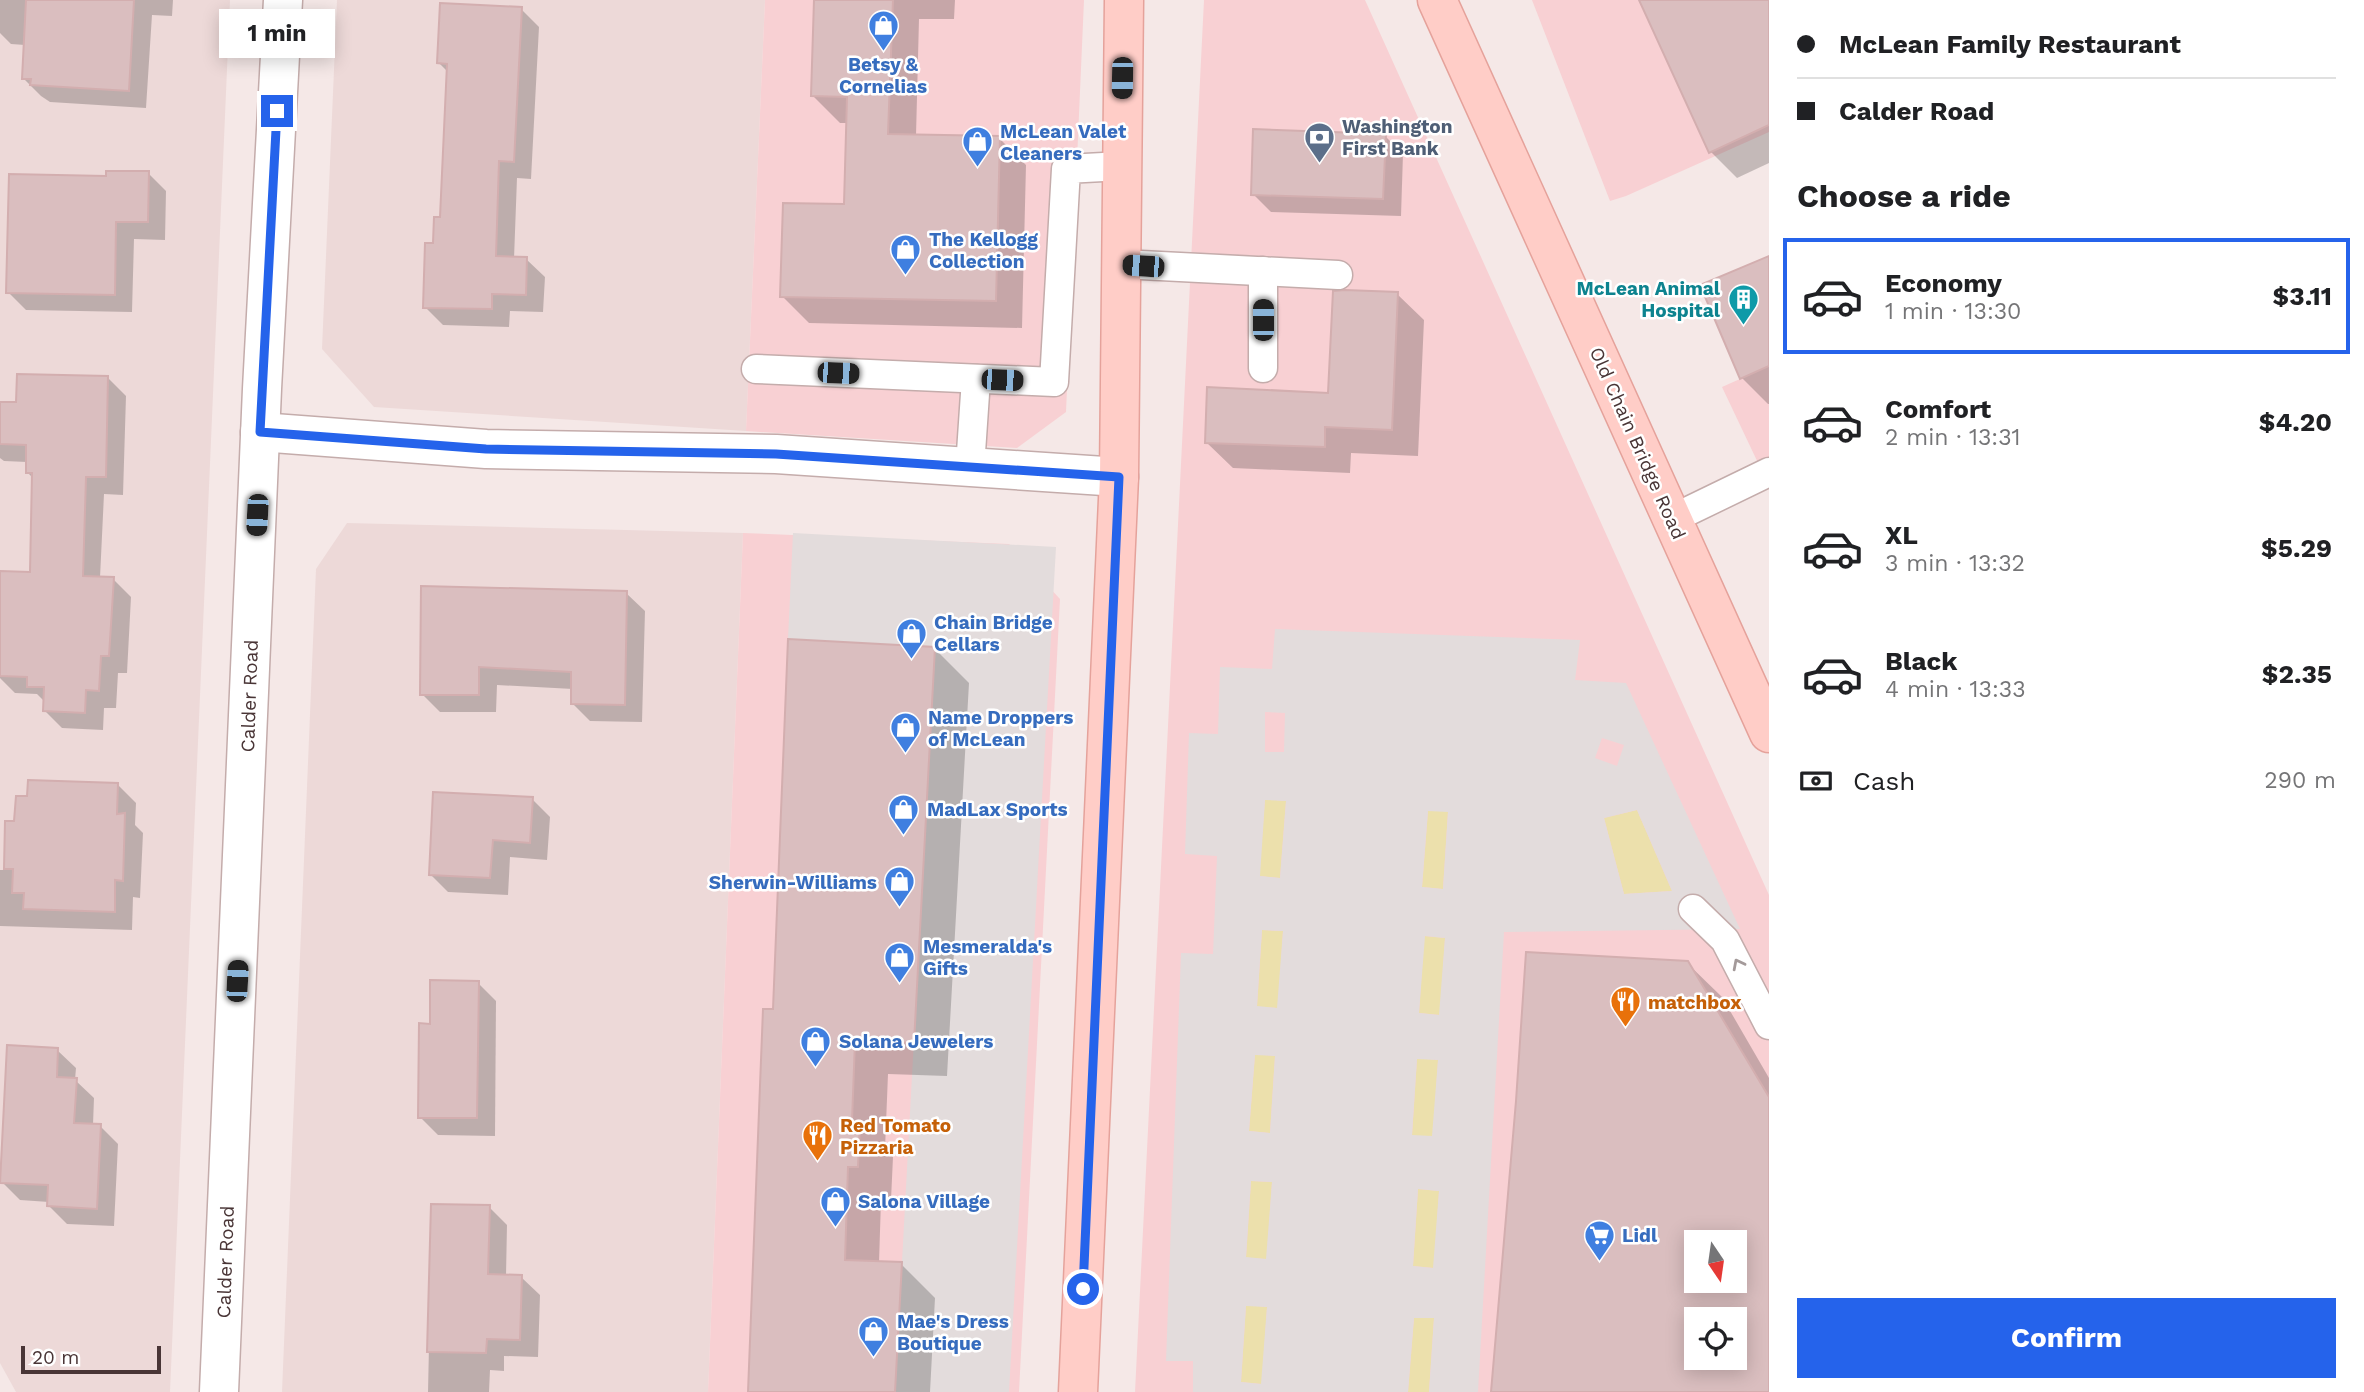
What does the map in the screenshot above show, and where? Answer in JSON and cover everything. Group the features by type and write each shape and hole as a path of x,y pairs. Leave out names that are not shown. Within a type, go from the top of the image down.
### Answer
{"street":[{"name":"Calder Road","path":"219,1392 260,432 284,0"},
{"path":"1078,1392 1119,477 1124,0"},
{"name":"Old Chain Bridge Road","path":"1437,0 1769,733"},
{"path":"260,432 486,449 776,454 1119,477"}],"lane":[{"path":"756,369 1054,382 1066,169 1122,166"},
{"path":"1121,264 1338,275"},
{"path":"1263,271 1263,368"},
{"path":"970,467 976,379"},
{"path":"1672,519 1769,472"},
{"path":"1693,909 1726,940 1769,1025"}],"shaded area":[{"path":"0,0 230,0 170,1392 16,1392 0,1363"},
{"path":"337,0 765,0 746,431 374,407 322,349"},
{"path":"765,0 1084,0 1066,412 1017,448 746,431"},
{"path":"1204,0 1365,0 1769,895 1769,1392 1135,1392"},
{"path":"1532,0 1769,0 1769,132 1610,201"},
{"path":"1769,366 1769,486 1722,387"},
{"path":"347,523 743,533 708,1392 282,1392 316,569"},
{"path":"743,533 1009,544 1060,599 1019,1392 708,1392"},
{"path":"793,533 1056,547 1009,1392 895,1392 935,648 788,639"},
{"path":"1275,629 1580,640 1575,680 1626,683 1740,929 1504,932 1478,1392 1429,1392 1434,1318 1414,1318 1408,1392 1193,1392 1193,1361 1166,1361 1181,953 1213,954 1217,856 1185,854 1189,733 1218,734 1220,667 1272,669","holes":["1265,712 1285,713 1284,752 1265,752","1602,738 1624,745 1617,766 1595,758","1265,800 1286,801 1280,878 1260,876","1637,810 1672,891 1624,894 1604,818","1428,811 1448,812 1443,889 1422,887","1262,930 1283,931 1277,1008 1257,1006","1425,936 1445,938 1439,1015 1419,1013","1255,1055 1275,1056 1270,1133 1249,1131","1417,1059 1438,1060 1432,1136 1412,1135","1251,1181 1272,1182 1266,1259 1246,1257","1418,1189 1439,1191 1433,1268 1413,1266","1246,1306 1267,1307 1261,1384 1241,1382"]},
{"path":"1265,799 1286,801 1280,878 1259,876"},
{"path":"1637,810 1672,891 1624,894 1604,818"},
{"path":"1428,811 1448,811 1443,889 1422,887"},
{"path":"1262,930 1283,931 1278,1008 1257,1007"},
{"path":"1424,936 1445,938 1440,1015 1419,1013"},
{"path":"1255,1054 1275,1056 1270,1133 1249,1131"},
{"path":"1417,1058 1438,1060 1433,1137 1412,1136"},
{"path":"1251,1181 1272,1182 1267,1259 1246,1258"},
{"path":"1418,1189 1439,1191 1434,1268 1413,1266"},
{"path":"1246,1305 1267,1307 1262,1384 1241,1382"},
{"path":"1414,1318 1434,1318 1429,1392 1408,1392"}],"building":[{"path":"26,0 134,0 129,91 30,85 31,79 22,79"},
{"path":"814,0 893,0 888,134 1000,136 996,301 780,297 783,203 844,204 847,97 811,96"},
{"path":"1639,0 1769,0 1769,125 1709,153"},
{"path":"440,3 522,7 514,162 499,161 496,256 527,257 526,295 492,294 492,309 423,308 425,243 433,243 434,217 440,217 447,64 437,63"},
{"name":"Washington First Bank","path":"1253,129 1386,134 1383,199 1251,195"},
{"path":"106,171 149,171 148,222 116,222 115,295 6,293 9,174 106,176"},
{"name":"McLean Animal Hospital","path":"1769,256 1769,366 1740,379 1700,285"},
{"path":"1333,291 1398,292 1392,430 1325,427 1325,447 1205,443 1207,387 1328,393"},
{"path":"17,374 108,376 106,477 86,477 83,576 114,577 109,656 101,656 99,691 86,690 85,713 43,711 44,687 27,687 27,677 0,676 0,571 30,572 32,473 26,473 26,445 0,444 0,402 16,402"},
{"path":"421,586 627,591 625,705 571,704 571,672 479,667 479,695 420,695"},
{"path":"788,639 935,647 914,1043 855,1041 852,1121 860,1122 858,1167 848,1167 845,1260 902,1262 895,1392 748,1392 763,1009 773,1009"},
{"path":"28,780 118,783 117,814 125,813 123,881 115,880 115,912 23,909 24,893 12,893 13,869 4,869 5,821 14,821 16,796 27,796"},
{"path":"433,792 533,797 530,843 493,840 490,878 429,875"},
{"name":"Lidl","path":"1526,952 1688,961 1769,1097 1769,1392 1491,1392"},
{"path":"430,980 479,981 477,1118 418,1118 419,1023 430,1024"},
{"path":"7,1045 58,1048 57,1077 77,1078 74,1123 101,1124 97,1209 47,1206 48,1185 0,1183"},
{"path":"431,1204 490,1205 488,1274 522,1275 520,1340 487,1339 486,1353 427,1352"}],"place":[{"name":"Betsy & Cornelias","path":"883,52"},
{"name":"Washington First Bank","path":"1319,164"},
{"name":"McLean Valet Cleaners","path":"977,169"},
{"name":"The Kellogg Collection","path":"906,277"},
{"name":"McLean Animal Hospital","path":"1743,326"},
{"name":"Chain Bridge Cellars","path":"911,660"},
{"name":"Name Droppers of McLean","path":"905,755"},
{"name":"MadLax Sports","path":"904,836"},
{"name":"Sherwin-Williams","path":"900,909"},
{"name":"Mesmeralda's Gifts","path":"900,984"},
{"name":"matchbox","path":"1625,1029"},
{"name":"Solana Jewelers","path":"816,1068"},
{"name":"Red Tomato Pizzaria","path":"817,1163"},
{"name":"Salona Village","path":"835,1228"},
{"name":"Lidl","path":"1599,1262"},
{"name":"Mae's Dress Boutique","path":"874,1359"}],"route":[{"path":"277,111 260,432 486,449 776,454 1119,477 1083,1289"}]}
